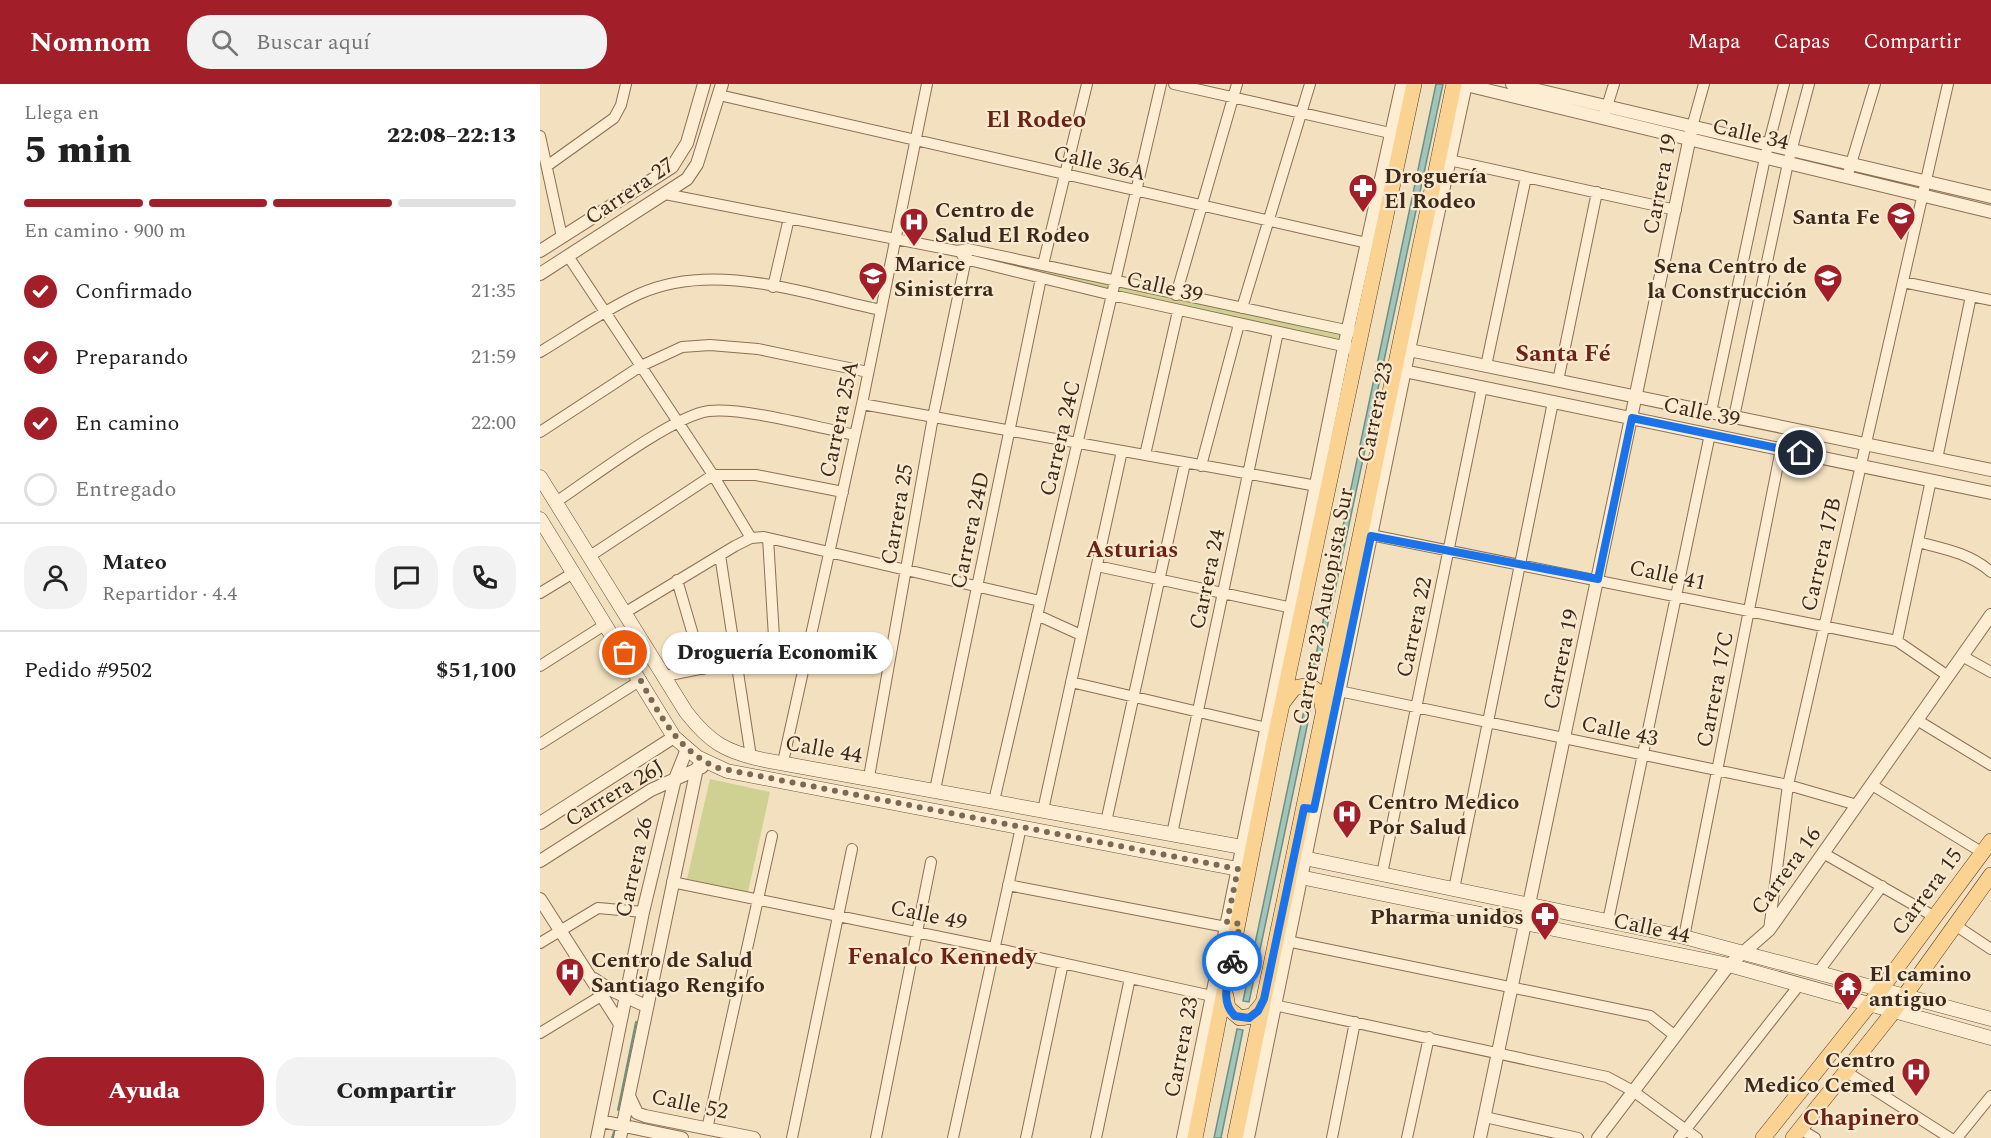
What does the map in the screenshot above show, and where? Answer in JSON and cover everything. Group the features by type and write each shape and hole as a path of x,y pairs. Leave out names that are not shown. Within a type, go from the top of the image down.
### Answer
{"main road":[{"name":"Carrera 23 Autopista Sur","path":"1195,1138 1231,924 1262,808 1282,706 1297,609 1396,134 1414,84"},
{"name":"Carrera 23 Autopista Sur","path":"1235,1138 1269,1002 1309,809 1323,715 1348,619 1462,84"},
{"name":"Calle 44","path":"540,477 626,612 686,712 704,735 726,750 751,757 1242,847"},
{"name":"Calle 44","path":"540,519 674,737 687,749 712,765 800,786 1238,869"},
{"path":"552,538 560,537 570,525"},
{"path":"1282,706 1294,688 1309,685 1320,693 1323,715"},
{"path":"1262,808 1256,778 1275,742"},
{"path":"800,786 804,765"},
{"path":"1145,852 1150,830"},
{"name":"Carrera 15","path":"1763,1138 1870,1004 1987,847"},
{"name":"Calle 44","path":"1304,858 1744,951 1991,1019"},
{"name":"Carrera 15","path":"1796,1134 1894,1010 1991,875"},
{"name":"Calle 44","path":"1300,877 1729,965 1991,1038"},
{"path":"1219,994 1228,1008 1240,1018 1255,1015 1269,1002"}],"street":[{"path":"547,166 614,117 621,105 626,84"},
{"name":"Carrera 27","path":"540,251 672,167 687,143 704,84"},
{"name":"Carrera 25A","path":"783,762 862,404 927,84"},
{"path":"1043,265 1087,84"},
{"name":"Carrera 24C","path":"994,801 1161,84"},
{"path":"1174,84 1396,134"},
{"path":"1176,295 1237,84"},
{"path":"1242,308 1310,84"},
{"path":"1355,332 1367,243 1396,134 1402,84"},
{"name":"Calle 34","path":"1462,84 1605,113 1692,127 1768,145 1790,157 1847,177 1991,212"},
{"name":"Carrera 23","path":"1248,1138 1269,1002 1287,941 1287,915 1300,877 1309,809 1339,691 1348,619 1371,536 1449,160 1462,84"},
{"name":"Calle 34","path":"1512,84 1527,86 1690,141 1766,158 1790,157 1851,164 1991,197"},
{"path":"1605,113 1614,84"},
{"name":"Carrera 19","path":"1480,1138 1692,127 1704,84"},
{"path":"1711,412 1768,145 1784,84"},
{"path":"1734,417 1790,157 1809,84"},
{"path":"1847,177 1875,84"},
{"name":"Carrera 17B","path":"1769,930 1788,785 1948,84"},
{"name":"Carrera 27","path":"540,274 682,183 695,168 720,89"},
{"name":"Calle 36A","path":"720,89 916,140 1367,243"},
{"path":"540,136 562,237"},
{"path":"1449,160 1676,210"},
{"path":"1486,366 1526,177"},
{"path":"1558,381 1597,192"},
{"name":"Calle 39","path":"665,194 964,253 1043,265 1355,332"},
{"path":"772,287 789,218"},
{"name":"Calle 39","path":"964,253 1041,278 1178,311 1351,348"},
{"name":"Carrera 25","path":"869,777 964,253"},
{"path":"568,256 678,421 751,538"},
{"name":"Carrera 24D","path":"935,790 1041,278"},
{"path":"540,352 639,294 685,281 735,281 881,310"},
{"path":"1903,282 1991,300"},
{"path":"1937,459 1971,296"},
{"path":"1145,455 1178,311"},
{"path":"1201,466 1239,324"},
{"name":"Carrera 24","path":"1172,834 1278,332"},
{"path":"540,432 640,366 670,350 710,345 758,349 868,372"},
{"name":"Carrera 23","path":"1231,924 1238,869 1256,778 1297,609 1317,486 1351,348"},
{"name":"Calle 39","path":"1409,350 1636,399 1711,412 1991,470"},
{"name":"Calle 39","path":"1404,371 1991,493"},
{"name":"Carrera 22","path":"1382,874 1482,387"},
{"path":"1454,889 1553,402"},
{"path":"862,404 1317,486"},
{"path":"556,502 678,421 716,410 855,435"},
{"path":"1608,921 1710,435"},
{"name":"Carrera 17C","path":"1684,937 1781,449"},
{"path":"1043,810 1122,451"},
{"path":"1106,822 1185,463"},
{"path":"590,556 713,475 756,475 843,492"},
{"path":"1896,640 1931,480"},
{"name":"Calle 41","path":"1371,536 1598,579 1749,612 1896,640 1948,676"},
{"path":"626,612 751,538 768,538 1040,601"},
{"path":"768,538 775,654"},
{"path":"1918,542 1972,557 1991,572"},
{"path":"720,555 751,757"},
{"path":"1096,566 1297,609"},
{"path":"540,593 573,573"},
{"path":"677,580 702,669"},
{"path":"1037,615 1081,635"},
{"name":"Carrera 16","path":"1598,1138 1729,965 1769,930 1991,615"},
{"path":"540,666 606,624"},
{"path":"665,676 809,647"},
{"path":"1962,656 1991,672"},
{"path":"540,744 641,680"},
{"path":"1071,682 1267,728"},
{"name":"Calle 43","path":"1339,691 1788,785 1857,805"},
{"path":"1917,720 1991,765"},
{"name":"Carrera 26J","path":"540,823 674,737"},
{"name":"Carrera 26","path":"597,1138 644,912 675,779 687,749"},
{"name":"Carrera 26J","path":"540,861 651,790 697,768 712,765"},
{"name":"Carrera 26","path":"621,1132 697,768"},
{"path":"1872,784 1987,847"},
{"path":"953,1138 1021,827"},
{"path":"707,1129 772,836"},
{"path":"792,1138 852,849"},
{"path":"1823,853 1935,917"},
{"path":"876,1138 932,862"},
{"name":"Calle 49","path":"672,882 1130,978 1219,994"},
{"path":"1008,885 1231,924"},
{"path":"1819,972 1882,886"},
{"path":"540,899 620,1024"},
{"path":"540,943 598,908 644,912"},
{"path":"1955,925 1991,949"},
{"path":"1287,941 1650,1016 1674,1035"},
{"path":"1026,1138 1064,963"},
{"path":"591,976 625,998 646,1006"},
{"path":"1096,1138 1130,978"},
{"path":"1682,1134 1800,984"},
{"name":"Carrera 23","path":"1183,1138 1219,994"},
{"path":"540,1033 601,996"},
{"path":"1269,1002 1606,1077 1633,1091 1682,1134 1697,1138"},
{"path":"1332,1138 1355,1022"},
{"path":"1407,1138 1430,1037"},
{"path":"1845,1071 1950,1138"},
{"name":"Calle 52","path":"629,1095 637,1113 645,1116 754,1138"},
{"path":"1957,1138 1991,1096"},
{"path":"1485,1117 1578,1138"},
{"name":"Calle 52","path":"601,1121 621,1132 682,1138"},
{"path":"1796,1134 1815,1138"}],"green space":[{"path":"968,249 1348,331 1344,347 965,259"},
{"path":"710,779 770,792 748,892 687,879"}],"water":[{"path":"1436,84 1443,84 1318,670 1313,669"},
{"path":"1307,696 1313,698 1249,1002 1243,1001"},
{"path":"1237,1029 1243,1030 1221,1138 1214,1138"}],"waterway":[{"path":"618,1110 636,1022"},
{"path":"612,1138 614,1132"}],"way so far":[{"path":"625,653 674,737 695,755 718,768 800,786 1238,869 1227,922 1240,924 1232,961"}],"place":[{"name":"Droguería El Rodeo","path":"1363,214"},
{"name":"Santa Fe","path":"1901,242"},
{"name":"Centro de Salud El Rodeo","path":"914,248"},
{"name":"Marice Sinisterra","path":"873,302"},
{"name":"Sena Centro de la Construcción","path":"1828,304"},
{"name":"Droguería EconomiK","path":"625,653"},
{"name":"Centro Medico Por Salud","path":"1347,840"},
{"name":"Pharma unidos","path":"1545,942"},
{"name":"Centro de Salud Santiago Rengifo","path":"570,998"},
{"name":"El camino antiguo","path":"1848,1012"},
{"name":"Centro Medico Cemed","path":"1916,1098"}],"district":[{"name":"El Rodeo","path":"1036,119"},
{"name":"Santa Fé","path":"1563,353"},
{"name":"Asturias","path":"1132,549"},
{"name":"Fenalco Kennedy","path":"942,956"},
{"name":"Chapinero","path":"1861,1117"}],"route":[{"path":"1232,961 1226,993 1227,1004 1235,1016 1249,1018 1255,1015 1264,999 1304,808 1314,809 1371,536 1598,579 1632,418 1801,453"}]}
